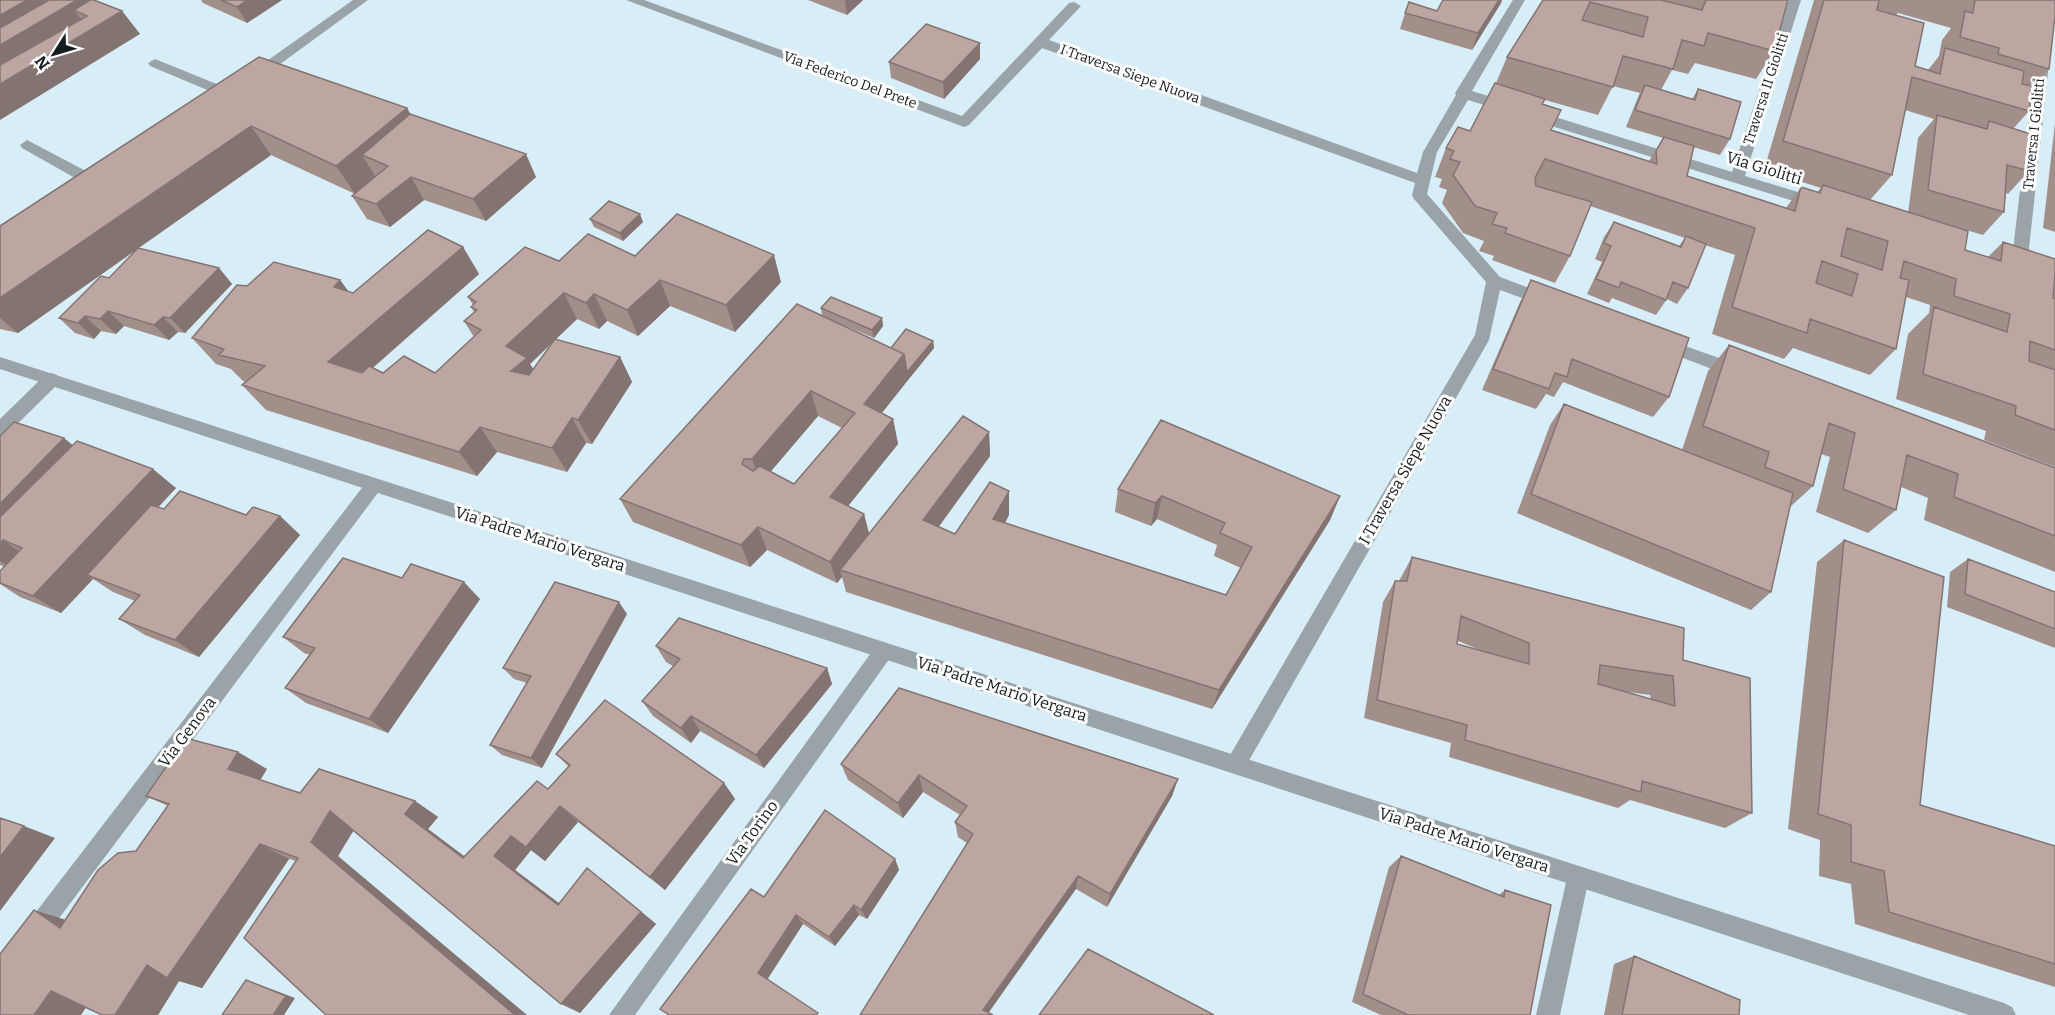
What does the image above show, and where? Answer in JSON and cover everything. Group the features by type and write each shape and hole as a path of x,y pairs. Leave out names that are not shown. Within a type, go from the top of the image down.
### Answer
{"street":[{"path":"210,106 362,0"},
{"name":"Via Federico Del Prete","path":"632,0 964,122 1040,42"},
{"path":"1519,0 1462,93 1430,152 1419,195 1494,281 1561,306"},
{"name":"Traversa II Giolitti","path":"1737,179 1795,0"},
{"path":"1040,42 1074,6"},
{"name":"Traversa I Giolitti","path":"2037,273 2013,266 2045,35"},
{"name":"I Traversa Siepe Nuova","path":"1040,42 1423,181"},
{"path":"155,63 229,94"},
{"name":"Via Giolitti","path":"1462,93 1827,207"},
{"path":"27,146 101,180 77,195"},
{"name":"I Traversa Siepe Nuova","path":"1236,764 1483,336 1494,281"},
{"path":"1651,339 1752,377"},
{"name":"Via Padre Mario Vergara","path":"0,363 2004,1015"},
{"path":"0,430 51,380"},
{"name":"Via Genova","path":"22,950 374,485"},
{"name":"Via Torino","path":"621,1015 883,652"},
{"path":"1548,1015 1578,878"}],"building":[{"path":"0,0 27,0 0,15"},
{"path":"49,0 77,0 0,45 0,28"},
{"path":"90,0 122,11 0,84 0,65 87,16 74,10"},
{"path":"221,0 247,0 237,7"},
{"path":"1443,0 1499,0 1478,33 1405,13 1409,2 1437,11"},
{"path":"1543,0 1661,0 1702,10 1706,0 1788,0 1774,51 1708,33 1704,46 1682,40 1673,69 1623,56 1613,87 1507,57","holes":["1590,2 1648,17 1643,37 1582,20"]},
{"path":"1824,0 1879,0 1877,10 1924,23 1915,66 1940,74 1945,48 2024,71 2022,84 2032,86 2029,111 1912,77 1892,175 1783,141"},
{"path":"1975,0 2055,0 2049,69 1998,54 1999,48 1960,37 1965,11 1973,13"},
{"path":"926,24 980,43 943,82 889,62"},
{"path":"259,57 407,108 336,166 251,126 0,298 0,226"},
{"path":"1495,83 1545,99 1542,104 1561,110 1551,130 1657,164 1656,151 1664,137 1694,146 1687,176 1795,211 1801,187 1820,193 1823,185 1968,231 1965,250 2001,261 2003,242 2055,259 2053,298 2055,299 2055,350 2030,341 2029,361 2055,370 2055,430 2015,415 2016,406 1923,374 1934,307 2007,332 2010,314 1954,296 1956,279 1904,261 1900,278 1909,280 1896,349 1810,319 1807,333 1732,307 1755,228 1545,159 1535,178 1536,186 1592,202 1570,256 1505,233 1507,228 1492,224 1497,213 1475,206 1453,175 1460,162 1450,159 1454,151 1446,148 1458,127 1470,131","holes":["1847,228 1888,241 1882,270 1841,256","1822,261 1858,274 1852,296 1816,283"]},
{"path":"1645,85 1695,100 1698,89 1741,102 1730,139 1635,110"},
{"path":"410,114 526,154 473,199 411,177 376,204 352,196 388,166 362,155"},
{"path":"1937,115 1987,129 1989,121 2031,134 2029,171 2007,165 2004,212 1928,190"},
{"path":"609,201 640,214 620,233 590,219"},
{"path":"677,214 774,255 726,305 660,280 627,310 594,294 586,303 564,293 506,346 527,358 511,371 529,375 555,339 620,357 578,420 572,418 552,448 480,427 459,452 242,385 265,366 219,355 224,349 192,338 237,285 247,286 274,262 340,280 334,287 353,293 428,230 463,247 328,362 362,373 369,366 383,373 404,356 435,373 481,330 464,321 477,310 471,307 476,302 468,297 525,247 559,261 588,234 635,256"},
{"path":"1614,222 1681,247 1686,236 1706,244 1688,288 1673,282 1666,300 1621,282 1619,288 1596,279 1611,246 1604,243"},
{"path":"138,248 219,268 170,318 163,317 154,325 108,311 100,319 85,316 78,323 59,318 101,276 109,278"},
{"path":"1531,280 1689,338 1669,397 1572,359 1567,377 1555,373 1549,389 1493,369"},
{"path":"831,297 882,318 872,330 821,308"},
{"path":"797,304 904,354 864,404 893,419 830,497 864,514 830,562 758,527 741,545 620,499","holes":["811,391 855,413 794,484 760,466 753,471 742,464 744,459 752,459"]},
{"path":"906,329 933,341 907,372 904,354 891,348"},
{"path":"1729,345 2055,468 2055,536 1954,497 1958,474 1907,455 1896,510 1843,489 1855,433 1829,423 1813,486 1765,467 1769,452 1703,426"},
{"path":"1564,404 1793,493 1771,592 1531,494"},
{"path":"963,416 989,432 923,520 955,534 990,482 1009,491 993,519 1226,595 1252,547 1220,533 1225,523 1162,496 1155,503 1118,489 1161,420 1340,496 1219,690 840,570"},
{"path":"14,422 64,438 0,504 0,436"},
{"path":"77,441 153,469 33,596 0,583 0,571 22,548 3,540 0,544 0,517"},
{"path":"180,491 246,515 253,507 280,516 175,640 119,619 140,595 87,575 151,505 164,509"},
{"path":"1844,540 1944,577 1920,805 2055,846 2055,964 1889,912 1884,871 1851,862 1851,825 1818,814"},
{"path":"1412,557 1684,628 1683,660 1750,678 1752,813 1642,781 1641,792 1465,740 1467,725 1377,700 1395,581 1407,581","holes":["1461,616 1529,643 1529,664 1457,644","1600,665 1673,676 1675,706 1598,684"]},
{"path":"343,558 402,578 411,564 464,582 369,719 285,688 315,648 283,637"},
{"path":"1968,559 2055,592 2055,629 1965,594"},
{"path":"555,582 619,602 531,758 490,745 531,676 503,668"},
{"path":"679,618 827,668 756,755 691,716 681,728 642,701 680,659 656,646"},
{"path":"899,688 1178,779 1110,894 1078,876 983,1010 993,1015 860,1015 973,834 955,822 967,806 919,775 898,803 841,764"},
{"path":"605,700 724,783 650,877 560,806 526,847 511,836 494,856 558,905 587,868 641,912 561,1004 330,811 311,842 515,1015 326,1015 244,938 298,858 260,844 167,978 147,965 115,1015 102,1015 51,991 34,1015 0,1015 0,954 34,910 60,928 98,870 118,853 136,851 169,804 146,796 186,738 238,752 228,769 300,793 319,769 415,801 405,814 463,858 537,781 548,789 570,765 556,754"},
{"path":"825,810 895,859 861,910 854,905 829,937 796,915 758,973 818,1013 816,1015 669,1015 660,1009 751,889 764,897"},
{"path":"0,818 24,826 0,857"},
{"path":"1401,856 1504,897 1505,890 1551,905 1530,1015 1408,1015 1363,994"},
{"path":"1088,949 1214,1015 1039,1015"},
{"path":"1634,956 1740,1000 1739,1015 1622,1015"},
{"path":"246,980 286,996 273,1015 222,1015"}]}
